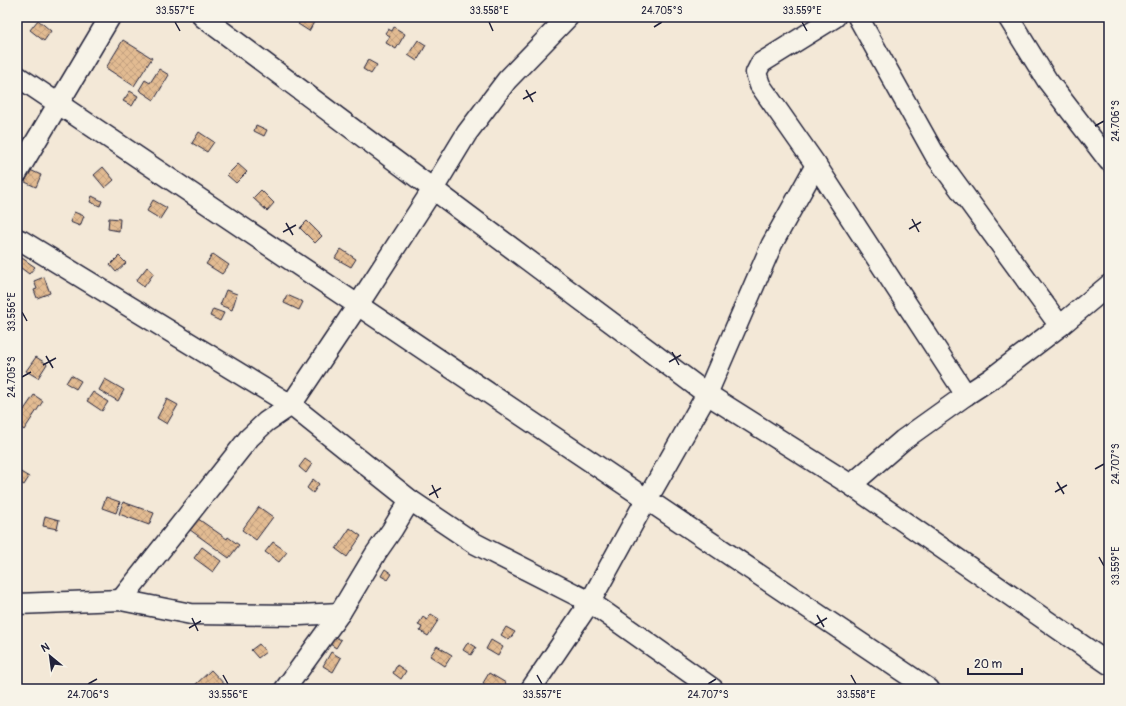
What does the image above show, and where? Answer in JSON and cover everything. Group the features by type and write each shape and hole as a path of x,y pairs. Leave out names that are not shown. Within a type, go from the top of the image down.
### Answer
{"street":[{"path":"17,173 110,17"},
{"path":"203,17 707,394 851,485 1109,664"},
{"path":"121,600 248,438 266,422 291,405 358,305 433,189 467,133 507,80 568,17"},
{"path":"835,17 761,63 756,73 760,85 816,164 966,395"},
{"path":"858,17 935,155 1060,326"},
{"path":"1008,17 1047,80 1109,161"},
{"path":"17,76 647,498 929,689"},
{"path":"531,689 590,602 647,498 707,394 772,244 816,164"},
{"path":"17,240 22,241 291,405 410,500 474,543 590,602 713,689"},
{"path":"851,485 903,440 992,378 1060,326 1109,285"},
{"path":"285,689 340,613 410,500"},
{"path":"17,604 121,600 191,614 300,615 340,613"}],"building":[{"path":"303,17 317,17 309,31 298,24"},
{"path":"38,20 51,31 44,41 30,30"},
{"path":"394,27 405,34 396,49 386,43 390,36 385,33 388,29 392,31"},
{"path":"123,40 152,58 134,86 106,68"},
{"path":"418,40 426,45 417,61 408,55"},
{"path":"368,60 377,65 371,74 363,69"},
{"path":"159,69 169,75 154,100 139,90 145,80 150,83"},
{"path":"130,91 138,96 132,106 123,101"},
{"path":"256,125 267,130 264,136 254,131"},
{"path":"199,132 214,142 207,152 192,143"},
{"path":"238,164 247,172 236,183 227,175"},
{"path":"103,167 114,180 105,188 94,175"},
{"path":"30,170 41,175 36,187 25,182"},
{"path":"261,190 274,203 267,211 253,198"},
{"path":"92,196 102,201 100,206 90,202"},
{"path":"153,200 167,208 160,219 147,211"},
{"path":"74,212 84,216 80,226 70,222"},
{"path":"109,218 120,219 119,231 108,229"},
{"path":"307,221 322,236 315,243 300,228"},
{"path":"341,249 356,259 351,267 335,258"},
{"path":"213,254 229,265 222,274 206,264"},
{"path":"119,256 126,263 116,272 110,265"},
{"path":"22,258 35,267 29,274 17,265"},
{"path":"147,267 154,273 144,287 136,281"},
{"path":"44,277 50,293 37,298 34,290 37,289 34,281"},
{"path":"226,290 237,294 232,310 220,305"},
{"path":"287,295 303,302 299,310 284,303"},
{"path":"213,309 224,313 220,321 210,316"},
{"path":"36,357 47,364 38,378 26,371"},
{"path":"71,375 81,381 76,389 66,383"},
{"path":"105,379 124,390 118,401 99,390"},
{"path":"93,392 108,402 102,411 87,401"},
{"path":"34,395 43,401 24,430 17,425 17,420"},
{"path":"167,399 178,405 167,424 157,418"},
{"path":"305,459 312,464 306,473 299,467"},
{"path":"19,471 29,477 24,485 17,481 17,474"},
{"path":"313,479 319,484 313,493 307,488"},
{"path":"106,497 120,502 116,513 102,508"},
{"path":"123,502 154,513 149,525 119,514"},
{"path":"259,507 273,517 256,540 242,530"},
{"path":"45,516 59,520 57,529 43,526"},
{"path":"194,516 227,539 228,537 239,545 229,558 186,527"},
{"path":"350,528 361,536 347,557 336,549"},
{"path":"273,542 287,552 279,562 265,552"},
{"path":"202,547 221,561 213,572 194,558"},
{"path":"385,569 392,574 388,580 381,576"},
{"path":"431,614 439,619 428,636 420,631 422,627 418,625 423,617 427,620"},
{"path":"506,627 515,632 509,640 501,635"},
{"path":"334,636 341,640 336,648 330,644"},
{"path":"491,640 503,647 498,656 486,649"},
{"path":"468,642 476,647 471,655 463,650"},
{"path":"259,644 266,652 258,658 251,650"},
{"path":"437,646 452,655 445,666 430,656"},
{"path":"331,652 341,658 333,672 323,666"},
{"path":"397,665 406,671 401,679 393,673"},
{"path":"211,670 228,688 227,689 197,689 194,686"},
{"path":"489,673 506,683 502,689 492,689 483,683"}]}
